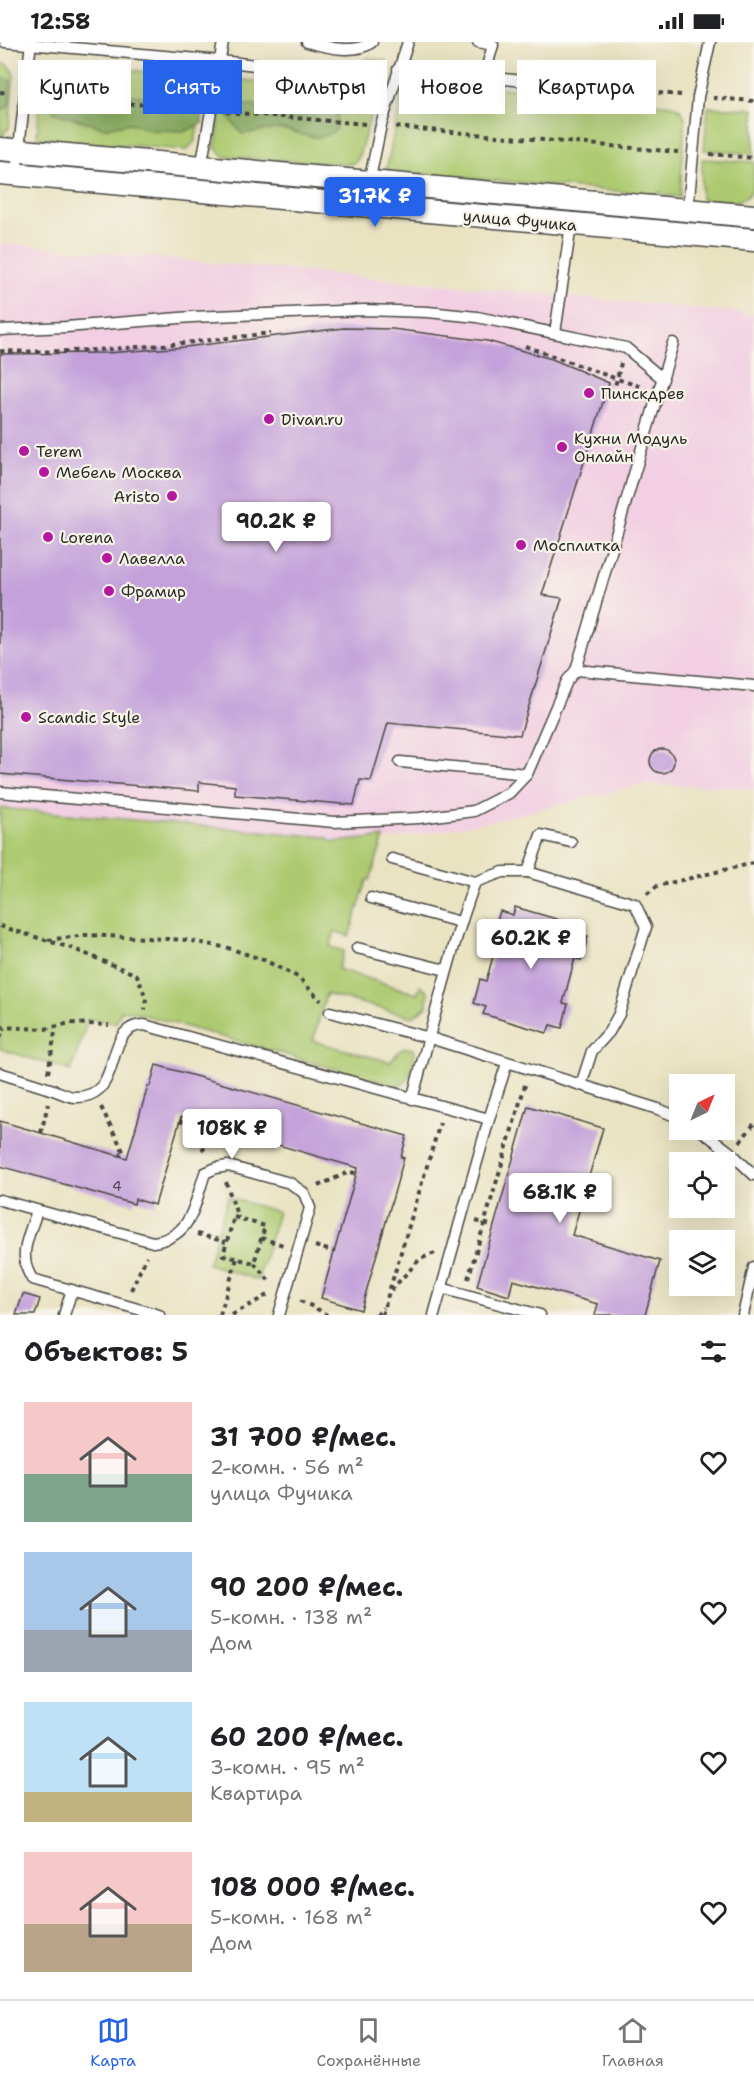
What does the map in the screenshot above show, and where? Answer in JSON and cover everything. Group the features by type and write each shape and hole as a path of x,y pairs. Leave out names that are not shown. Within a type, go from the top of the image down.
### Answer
{"street":[{"name":"улица Фучика","path":"9,150 754,216"},
{"name":"улица Фучика","path":"8,174 754,240"}],"lane":[{"path":"5,42 210,60"},
{"path":"220,60 223,42"},
{"path":"307,42 354,49 364,48 372,42"},
{"path":"368,207 369,181 381,125 408,42"},
{"path":"478,42 493,45 489,60"},
{"path":"688,210 698,97 710,42"},
{"path":"8,174 9,150 31,43"},
{"path":"200,192 201,167 210,114"},
{"path":"555,333 571,225"},
{"path":"0,330 192,317 364,310 428,312 477,316 626,348 663,379"},
{"path":"0,792 334,822 419,818 474,811 509,793 527,774 567,681 576,670 673,343"},
{"path":"576,670 754,686"},
{"path":"400,762 527,774"},
{"path":"528,872 541,835 571,842"},
{"path":"392,859 475,882 503,872 528,872 635,904 646,927 619,1014 609,1032 592,1051 581,1085"},
{"path":"412,1099 430,1038 446,970 475,882"},
{"path":"371,898 460,922"},
{"path":"357,948 446,970"},
{"path":"330,1012 430,1038 669,1114"},
{"path":"0,1073 74,1097 94,1093 104,1085 123,1032 134,1025 144,1025 489,1119"},
{"path":"434,1315 507,1063"},
{"path":"715,1140 754,1174"},
{"path":"0,1200 153,1242 179,1233 187,1224 205,1173 219,1167 228,1166 290,1184 304,1193 310,1208 279,1315"},
{"path":"37,1211 24,1252 25,1268 32,1279 159,1315"},
{"path":"744,1315 754,1268"},
{"path":"441,1288 540,1315"},
{"path":"64,1315 72,1290"}],"path":[{"path":"387,71 398,69"},
{"path":"656,93 754,101"},
{"path":"0,351 73,351 141,347 273,332"},
{"path":"518,344 659,393"},
{"path":"614,389 617,379"},
{"path":"635,904 657,886 754,863"},
{"path":"0,926 48,940 117,965 137,975 146,998 144,1025"},
{"path":"48,940 87,935 188,939 228,948 264,960 298,977 315,992 330,1012"},
{"path":"0,1038 2,1027 45,1029 70,1023 114,1026 123,1032"},
{"path":"41,1133 56,1027"},
{"path":"463,1294 530,1070"},
{"path":"94,1093 124,1153 120,1155"},
{"path":"382,1315 444,1107"},
{"path":"179,1121 186,1123 219,1167 238,1218"},
{"path":"304,1193 349,1173 357,1173"},
{"path":"234,1217 265,1226 261,1238 254,1263 223,1254 234,1217"},
{"path":"182,1229 226,1242"},
{"path":"261,1238 298,1249"},
{"path":"123,1305 153,1242"},
{"path":"390,1290 420,1259 453,1246"},
{"path":"220,1315 237,1258"},
{"path":"232,1315 277,1289"},
{"path":"376,1315 386,1305"}],"shaded area":[{"path":"0,243 754,314 754,790 722,786 640,785 496,820 337,849 0,831"}],"green space":[{"path":"0,63 8,65 14,74 9,128 1,137"},
{"path":"131,70 143,71 143,114 200,114 195,141 187,150 37,138 39,114 131,114"},
{"path":"0,78 11,80 9,106 0,111"},
{"path":"242,80 254,81 254,114 371,114 358,159 348,164 225,157 215,148 220,114 242,114"},
{"path":"505,88 517,89 517,114 656,114 656,103 672,105 680,109 685,117 680,197 662,195 662,192 658,195 386,171 399,107 399,114 505,114"},
{"path":"131,95 143,96 143,114 203,114 202,123 186,131 151,130 130,123 105,128 60,114 131,114"},
{"path":"242,105 254,105 254,114 338,114 336,130 322,137 281,129 242,134 227,115 242,114"},
{"path":"708,107 754,109 754,154 704,150"},
{"path":"702,159 754,162 753,187 750,194 731,202 701,199"},
{"path":"0,808 326,837 333,842 384,837 349,936 335,931 330,947 344,951 338,969 417,994 420,986 428,992 427,1006 413,1017 326,994 313,1041 390,1062 402,1049 413,1049 414,1061 408,1079 396,1086 127,1010 121,1011 116,1023 88,1019 71,1071 0,1049"},
{"path":"228,1197 278,1212 258,1280 208,1264"}],"building":[{"path":"344,328 392,329 487,341 552,359 609,383 542,595 562,598 520,735 388,723 371,781 360,780 354,805 235,795 235,786 199,782 199,791 0,774 0,354 107,353 185,347"},
{"path":"662,749 667,750 673,756 673,766 667,772 662,773 657,772 651,766 650,761 651,756 657,750"},
{"path":"515,907 577,925 574,933 588,936 581,960 575,958 563,1003 568,1004 562,1028 550,1025 547,1033 483,1014 486,1007 474,1003 480,979 486,981 499,936 493,935 500,911 513,915"},
{"path":"156,1065 407,1136 401,1157 404,1158 361,1310 321,1298 358,1168 181,1117 155,1205 135,1199 134,1204 0,1166 0,1121 127,1158"},
{"path":"528,1106 603,1128 572,1235 660,1261 645,1315 595,1315 598,1304 513,1280 509,1296 477,1286"},
{"path":"23,1294 40,1299 35,1315 16,1315"}],"place":[{"name":"Пинскдрев","path":"589,393"},
{"name":"Divan.ru","path":"269,419"},
{"name":"Кухни Модуль Онлайн","path":"562,447"},
{"name":"Terem","path":"24,451"},
{"name":"Мебель Москва","path":"44,472"},
{"name":"Aristo","path":"172,496"},
{"name":"Lorena","path":"48,537"},
{"name":"Мосплитка","path":"521,545"},
{"name":"Лавелла","path":"107,558"},
{"name":"Фрамир","path":"109,591"},
{"name":"Scandic Style","path":"26,717"}]}
